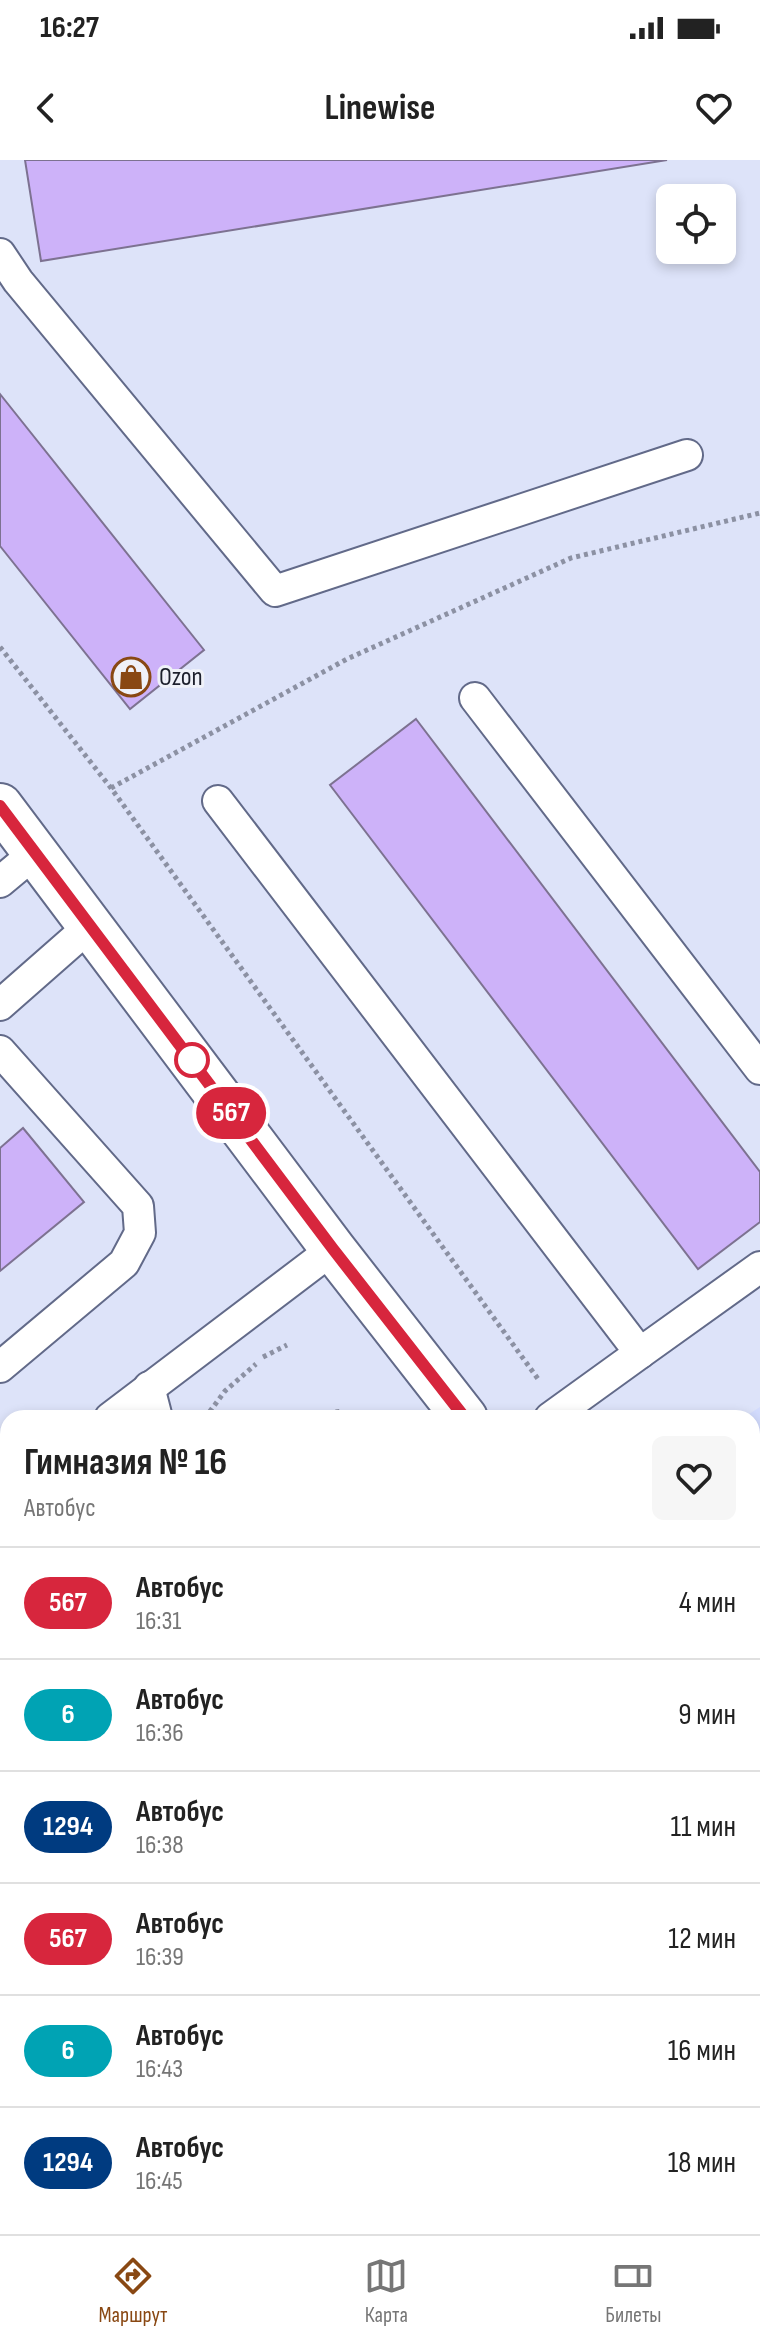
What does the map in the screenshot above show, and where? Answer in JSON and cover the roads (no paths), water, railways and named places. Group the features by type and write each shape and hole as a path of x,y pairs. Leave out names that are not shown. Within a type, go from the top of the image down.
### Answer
{"street":[{"path":"0,806 333,1249 459,1410"}],"lane":[{"path":"0,254 18,281 275,591 687,455"},
{"path":"475,698 760,1069"},
{"path":"218,801 640,1353"},
{"path":"0,882 36,852"},
{"path":"0,1005 91,925"},
{"path":"0,1051 138,1206 140,1233 124,1263 0,1367"},
{"path":"120,1410 333,1249"},
{"path":"561,1410 760,1267"},
{"path":"149,1387 155,1410"}],"place":[{"name":"Ozon","path":"131,677"}]}
